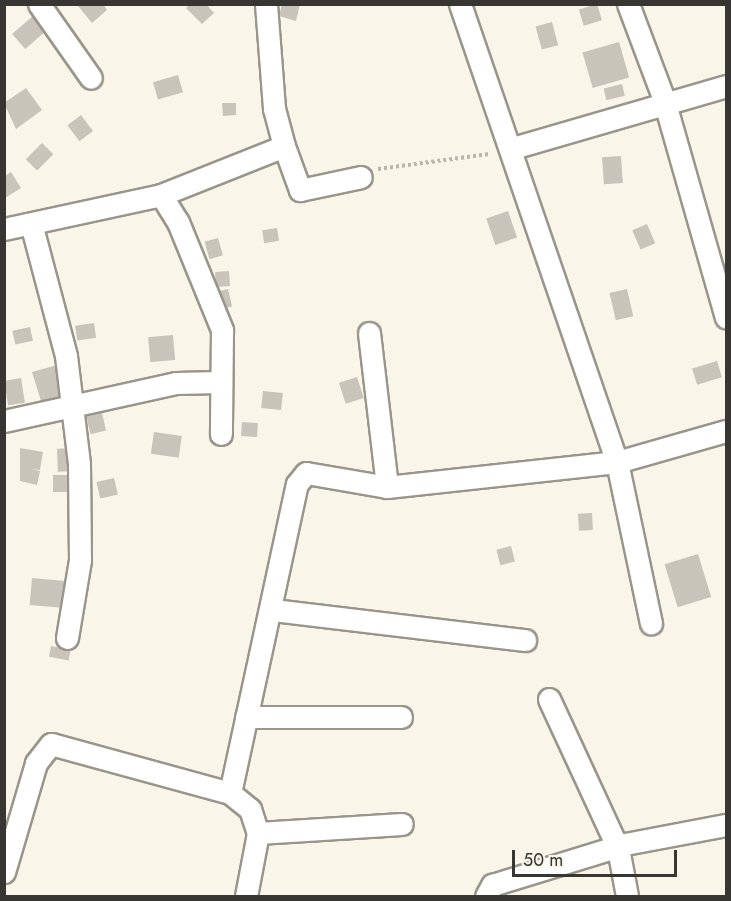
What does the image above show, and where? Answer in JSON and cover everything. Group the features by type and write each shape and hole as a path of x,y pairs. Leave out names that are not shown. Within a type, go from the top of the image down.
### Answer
{"street":[{"path":"39,4 91,78"},
{"path":"266,4 274,108 284,146 300,190 361,177"},
{"path":"460,4 513,148 617,462 651,624"},
{"path":"628,4 664,100 726,317"},
{"path":"513,148 664,100 726,86"},
{"path":"4,229 32,226 161,195 284,146"},
{"path":"161,195 178,222 222,330 219,382 221,434"},
{"path":"32,226 74,406 81,526 75,604 67,638"},
{"path":"369,333 387,487"},
{"path":"4,421 176,383 219,382"},
{"path":"230,793 246,717 273,610 297,484 306,473 387,487 617,462 726,431"},
{"path":"273,610 525,640"},
{"path":"549,699 618,848 627,897"},
{"path":"246,717 401,717"},
{"path":"4,872 36,763 51,744 230,793 250,809 258,833 246,897"},
{"path":"258,833 402,824"},
{"path":"486,897 492,885 618,848 726,825"}],"path":[{"path":"361,177 392,166 513,148"}],"building":[{"path":"103,4 107,10 92,23 78,6"},
{"path":"190,4 206,4 214,13 202,24 186,8"},
{"path":"282,4 300,4 296,21 279,16"},
{"path":"597,4 602,20 584,26 579,10"},
{"path":"34,15 47,30 25,49 12,34"},
{"path":"552,22 558,45 542,50 536,26"},
{"path":"619,42 629,78 593,88 582,52"},
{"path":"178,75 183,92 158,99 153,82"},
{"path":"622,84 625,96 606,100 604,89"},
{"path":"26,88 42,110 16,129 4,103"},
{"path":"222,103 236,103 236,115 223,116"},
{"path":"81,115 93,131 79,141 67,125"},
{"path":"42,143 53,154 37,171 26,159"},
{"path":"621,156 623,183 604,184 602,157"},
{"path":"11,172 21,188 5,198 5,176"},
{"path":"508,211 517,237 495,245 486,218"},
{"path":"647,224 655,243 640,250 632,230"},
{"path":"277,228 279,241 264,243 262,230"},
{"path":"218,238 223,255 210,259 205,242"},
{"path":"229,271 230,286 216,287 215,272"},
{"path":"228,289 232,307 219,309 215,292"},
{"path":"627,289 633,316 616,320 609,293"},
{"path":"94,323 96,338 77,340 75,326"},
{"path":"30,327 33,341 15,344 12,331"},
{"path":"173,335 175,360 150,362 148,337"},
{"path":"717,361 722,377 697,385 692,369"},
{"path":"57,365 67,398 41,401 32,372"},
{"path":"357,377 364,398 346,404 339,383"},
{"path":"21,378 25,403 8,405 4,381"},
{"path":"263,391 283,393 281,410 261,408"},
{"path":"102,413 106,431 90,434 86,417"},
{"path":"242,422 258,423 257,437 241,436"},
{"path":"154,432 182,436 179,458 151,454"},
{"path":"20,448 43,452 40,470 32,469 40,471 37,485 20,481"},
{"path":"76,448 77,471 58,472 57,449"},
{"path":"53,475 72,475 72,492 53,492"},
{"path":"114,478 118,495 100,499 96,482"},
{"path":"592,513 593,530 579,531 578,514"},
{"path":"511,546 515,562 500,565 496,550"},
{"path":"698,554 711,597 678,607 665,564"},
{"path":"32,578 65,581 63,608 30,605"},
{"path":"51,646 71,650 69,661 49,657"}]}
